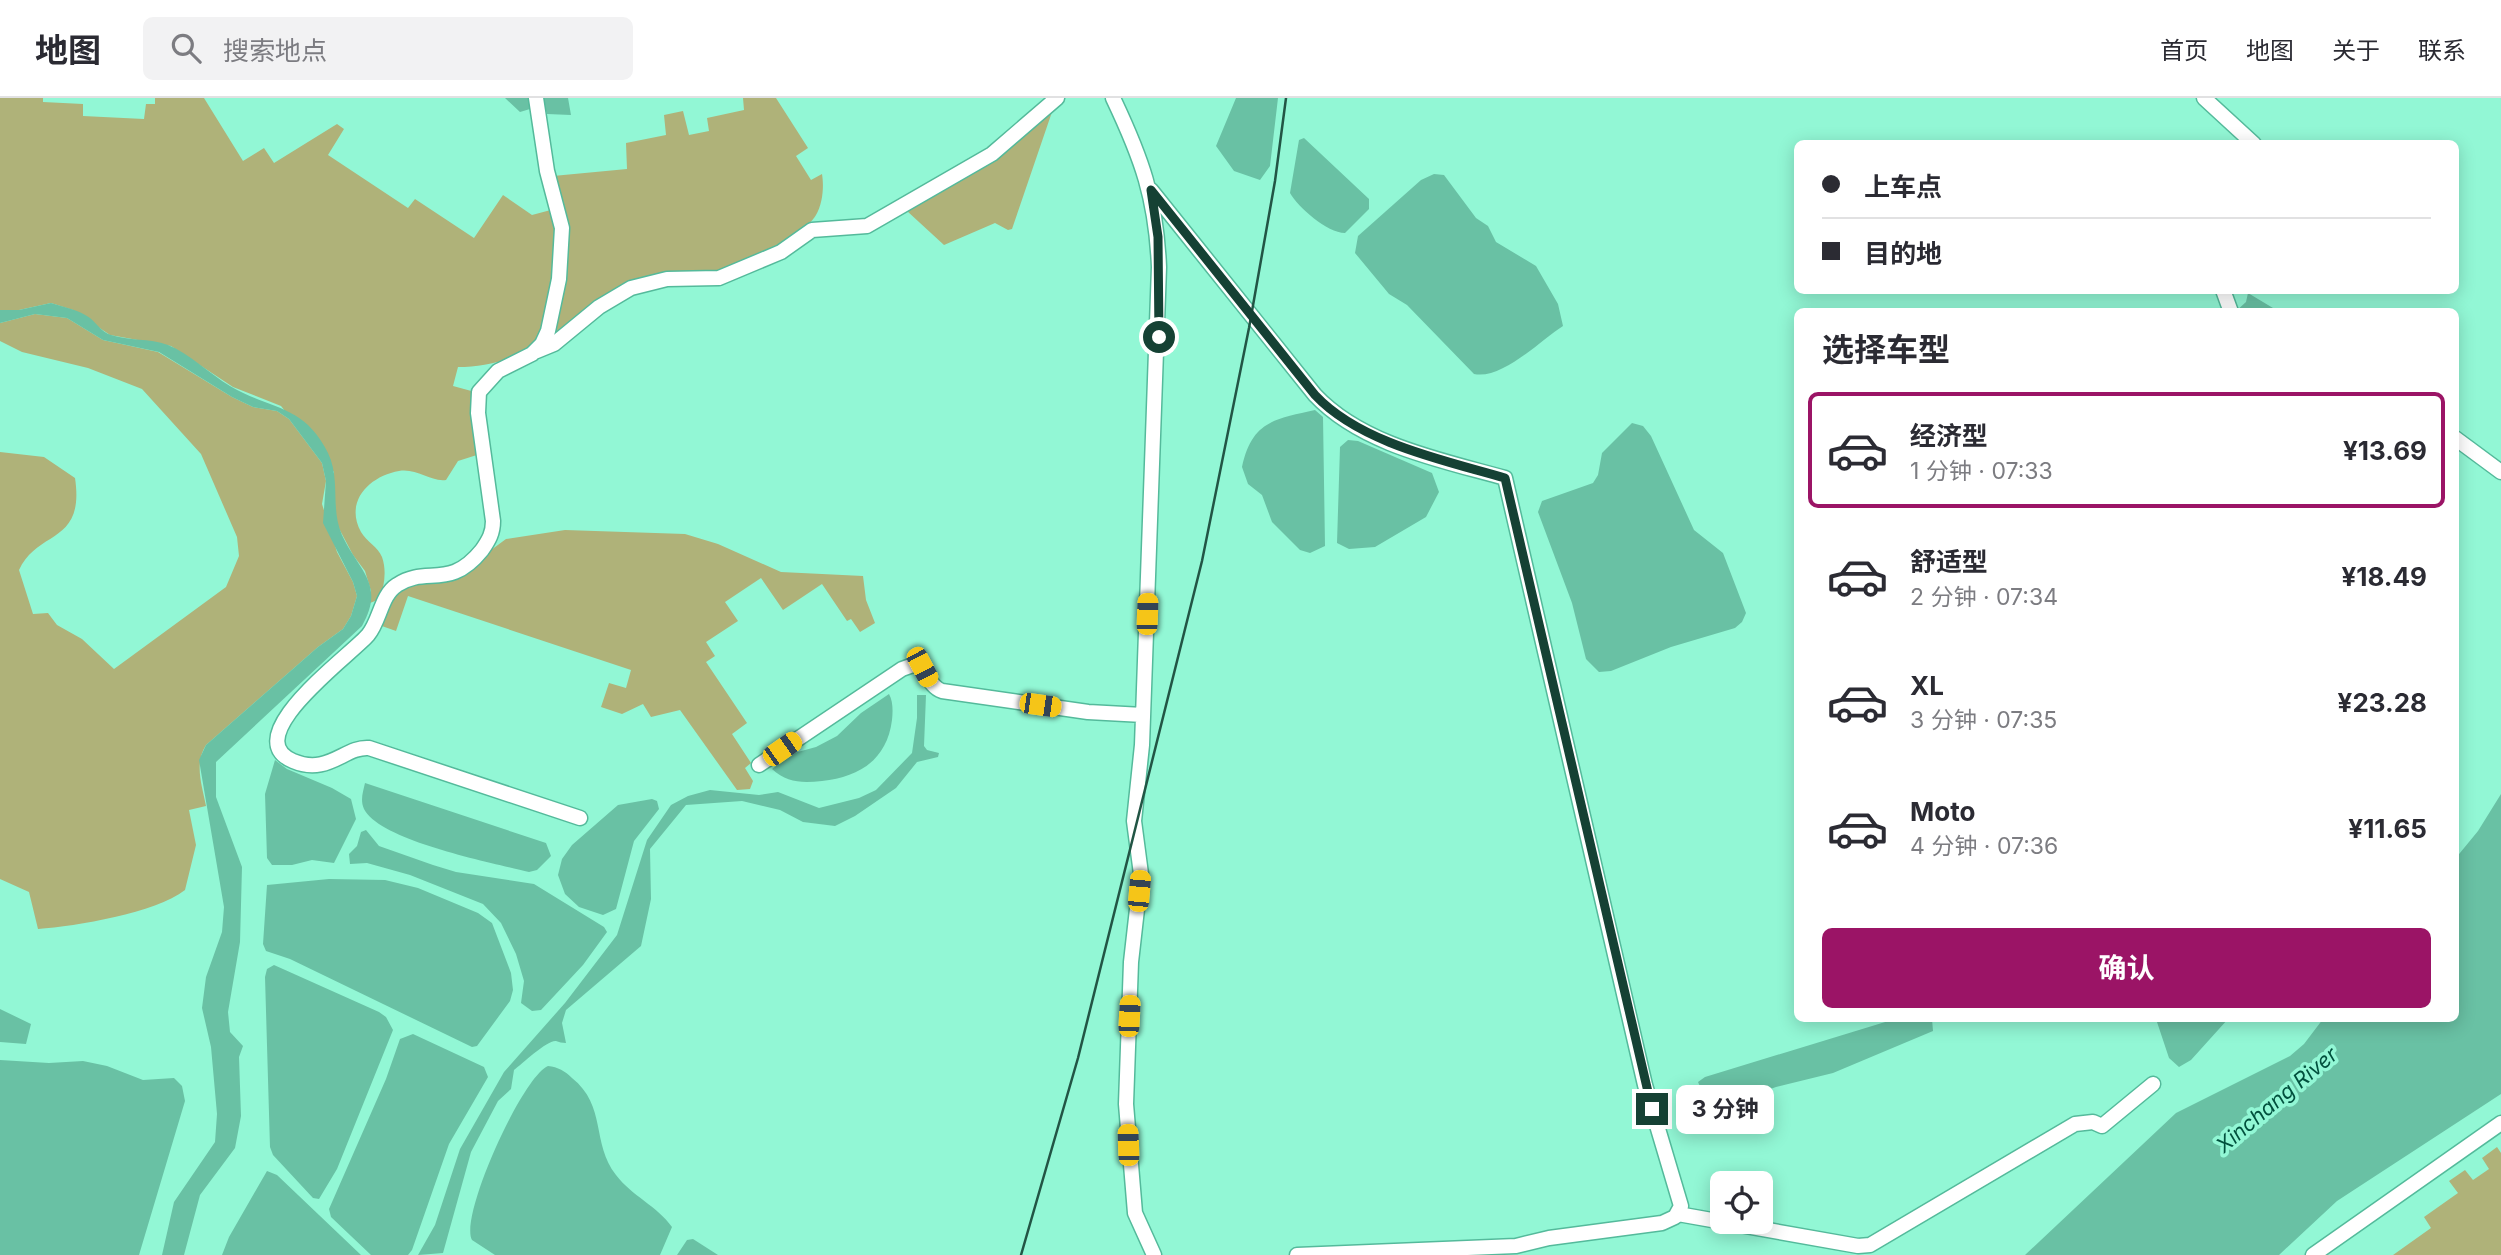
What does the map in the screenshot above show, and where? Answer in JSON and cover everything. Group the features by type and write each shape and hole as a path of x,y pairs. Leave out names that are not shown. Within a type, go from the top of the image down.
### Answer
{"street":[{"path":"535,352 547,334 554,305 559,279 562,228 547,171 536,98"},
{"path":"580,817 369,748 361,748 328,764 307,765 287,758 278,743 278,729 299,699 369,634 394,586 404,581 459,571 473,560 490,539 493,521 478,413 480,392 498,372 554,344 598,307 631,288 667,279 719,278 781,251 812,230 867,226 992,154 1057,98"},
{"path":"1113,98 1142,160 1151,190 1158,237 1160,311 1143,715 1134,821 1141,874 1132,948 1126,1104 1132,1193 1140,1229 1155,1255"},
{"path":"2204,98 2250,140"},
{"path":"1151,190 1315,395 1332,412 1358,428 1427,456 1505,478 1645,1085 1680,1204 1678,1214"},
{"path":"2459,441 2501,472"},
{"path":"759,765 902,669 915,664 922,667 933,686 942,691 1088,712 1143,715"},
{"path":"1297,1255 1516,1247 1549,1238 1662,1223 1678,1214 1845,1244 1870,1245 2075,1124 2093,1122 2102,1126 2153,1084"},
{"path":"2313,1255 2501,1123"}],"shaded area":[{"path":"0,98 43,98 43,102 83,104 83,116 144,119 146,104 155,104 155,98 204,98 243,161 264,148 274,163 337,124 344,129 328,155 408,208 415,199 474,238 503,195 532,215 562,207 553,176 627,169 626,143 666,135 664,115 683,111 689,135 709,131 707,118 744,110 743,98 776,98 808,148 796,156 811,180 822,174 822,194 816,215 808,225 781,244 716,271 661,276 537,347 512,358 458,367 453,386 475,392 480,454 458,461 446,480 434,479 412,471 399,471 378,478 363,492 358,500 357,521 363,536 380,553 384,568 380,599 370,603 371,591 365,571 353,555 334,519 334,472 281,406 233,387 171,346 110,335 73,310 51,303 19,310 0,310"},
{"path":"1053,109 1012,229 1008,230 995,223 944,245 907,211"},
{"path":"35,314 67,318 103,340 158,352 232,397 253,407 277,411 289,419 322,463 326,481 322,504 337,552 353,582 357,596 351,616 343,629 318,647 206,745 200,767 206,806 189,810 196,845 185,890 136,912 38,929 29,892 0,879 0,452 44,457 75,478 76,500 67,526 27,557 19,570 33,614 48,613 57,625 82,639 114,669 226,587 239,556 237,537 201,454 142,389 88,368 22,352 0,341 0,323"},
{"path":"565,530 685,534 718,544 781,572 863,576 866,600 875,623 860,632 851,619 847,621 822,584 783,610 761,578 725,602 738,621 706,642 715,656 706,662 747,723 732,734 751,763 745,768 753,781 750,789 737,790 680,710 651,717 643,704 622,714 601,707 609,683 626,688 631,670 408,596 396,631 379,625 392,596 400,589 487,553 506,539"},
{"path":"2497,1147 2501,1153 2501,1255 2393,1255 2431,1228 2424,1217 2458,1193 2449,1181 2465,1170 2473,1180 2489,1169 2482,1158"}],"water":[{"path":"505,98 530,98 530,109 520,112"},
{"path":"542,98 568,98 571,115 547,114"},
{"path":"1236,98 1278,98 1270,166 1260,180 1234,171 1216,146"},
{"path":"1304,138 1369,199 1369,209 1345,233 1330,229 1314,218 1290,193 1299,140"},
{"path":"1434,174 1444,175 1476,218 1488,226 1496,242 1536,266 1558,304 1563,326 1521,358 1497,371 1474,374 1407,305 1389,294 1355,253 1358,236 1421,180"},
{"path":"2250,294 2273,308 2239,308"},
{"path":"51,303 86,315 111,335 168,345 230,386 285,410 308,425 319,437 332,463 338,525 370,588 369,611 362,626 216,762 216,797 242,867 240,942 228,1012 230,1032 243,1046 239,1057 241,1116 235,1148 200,1195 184,1255 162,1255 174,1202 215,1142 217,1114 211,1047 202,1008 206,977 222,932 224,907 199,760 206,745 318,647 343,629 351,616 357,596 353,582 323,523 326,481 322,463 289,419 277,411 253,407 232,397 159,352 103,340 67,318 35,314 0,323 0,310 19,310"},
{"path":"1315,410 1323,417 1325,546 1310,553 1300,550 1272,522 1262,495 1248,484 1242,467 1246,452 1259,431 1277,420"},
{"path":"1632,423 1643,426 1651,436 1694,530 1723,553 1746,613 1735,628 1671,647 1611,671 1599,672 1586,659 1572,603 1538,512 1542,501 1593,483 1598,475 1602,453"},
{"path":"1348,440 1358,441 1432,473 1439,492 1426,517 1375,547 1349,549 1337,543 1340,447"},
{"path":"889,694 893,710 889,734 884,746 869,764 835,779 808,782 789,779 772,769 794,753 816,747 837,736 861,713"},
{"path":"917,695 926,695 924,746 927,750 939,753 938,757 917,762 896,788 835,826 803,822 780,810 742,801 686,805 650,849 651,899 641,946 566,1010 562,1023 566,1043 556,1041 547,1044 514,1070 511,1089 498,1101 471,1152 443,1253 418,1255 435,1225 460,1149 504,1072 565,1003 617,935 647,840 671,805 688,796 710,790 759,795 778,792 819,808 859,798 876,790 912,753"},
{"path":"275,760 287,769 351,799 356,819 334,863 312,860 292,865 272,865 267,858 265,794"},
{"path":"365,783 546,843 551,856 537,870 529,872 465,857 414,841 374,821 364,809 362,799"},
{"name":"Xinchang River","path":"2501,794 2501,1094 2337,1201 2279,1255 2025,1255 2176,1113 2290,1056 2304,1044 2321,1022 2459,1022 2459,854 2478,831"},
{"path":"652,799 657,801 659,809 634,841 616,909 603,915 579,907 565,894 558,875 562,859 572,845 618,805"},
{"path":"366,830 379,846 433,865 456,872 534,884 604,927 607,932 583,965 541,1010 532,1011 521,1003 524,981 516,954 501,923 483,904 410,875 367,863 350,864 349,854 357,846 361,832"},
{"path":"329,879 385,880 418,888 478,913 492,923 511,973 513,990 510,1001 477,1046 472,1047 290,959 266,951 263,944 267,885"},
{"path":"274,965 379,1012 386,1017 393,1030 337,1169 319,1199 313,1198 273,1155 270,1147 265,977 267,969"},
{"path":"0,1009 31,1024 26,1044 0,1042"},
{"path":"1885,1022 1932,1022 1933,1031 1833,1073 1776,1087 1737,1101 1714,1103 1703,1093 1698,1082 1705,1077"},
{"path":"2157,1022 2225,1022 2191,1060 2179,1067 2169,1058"},
{"path":"413,1034 484,1067 488,1077 449,1144 412,1250 408,1255 371,1255 331,1217 329,1209 386,1079 400,1039"},
{"path":"0,1060 49,1063 83,1061 107,1066 143,1080 174,1078 182,1086 185,1101 139,1255 0,1255"},
{"path":"548,1066 564,1071 583,1089 595,1113 608,1163 629,1189 672,1227 660,1255 495,1255 472,1240 470,1226 475,1205 495,1148 523,1095"},
{"path":"267,1171 277,1175 361,1255 222,1255 229,1237"},
{"path":"693,1239 718,1255 677,1255 687,1240"}],"railway":[{"path":"1021,1255 1078,1058 1202,561 1249,328 1275,181 1286,98"}],"route":[{"path":"1159,337 1158,237 1151,190 1315,395 1332,412 1358,428 1427,456 1505,478 1652,1109"}]}
